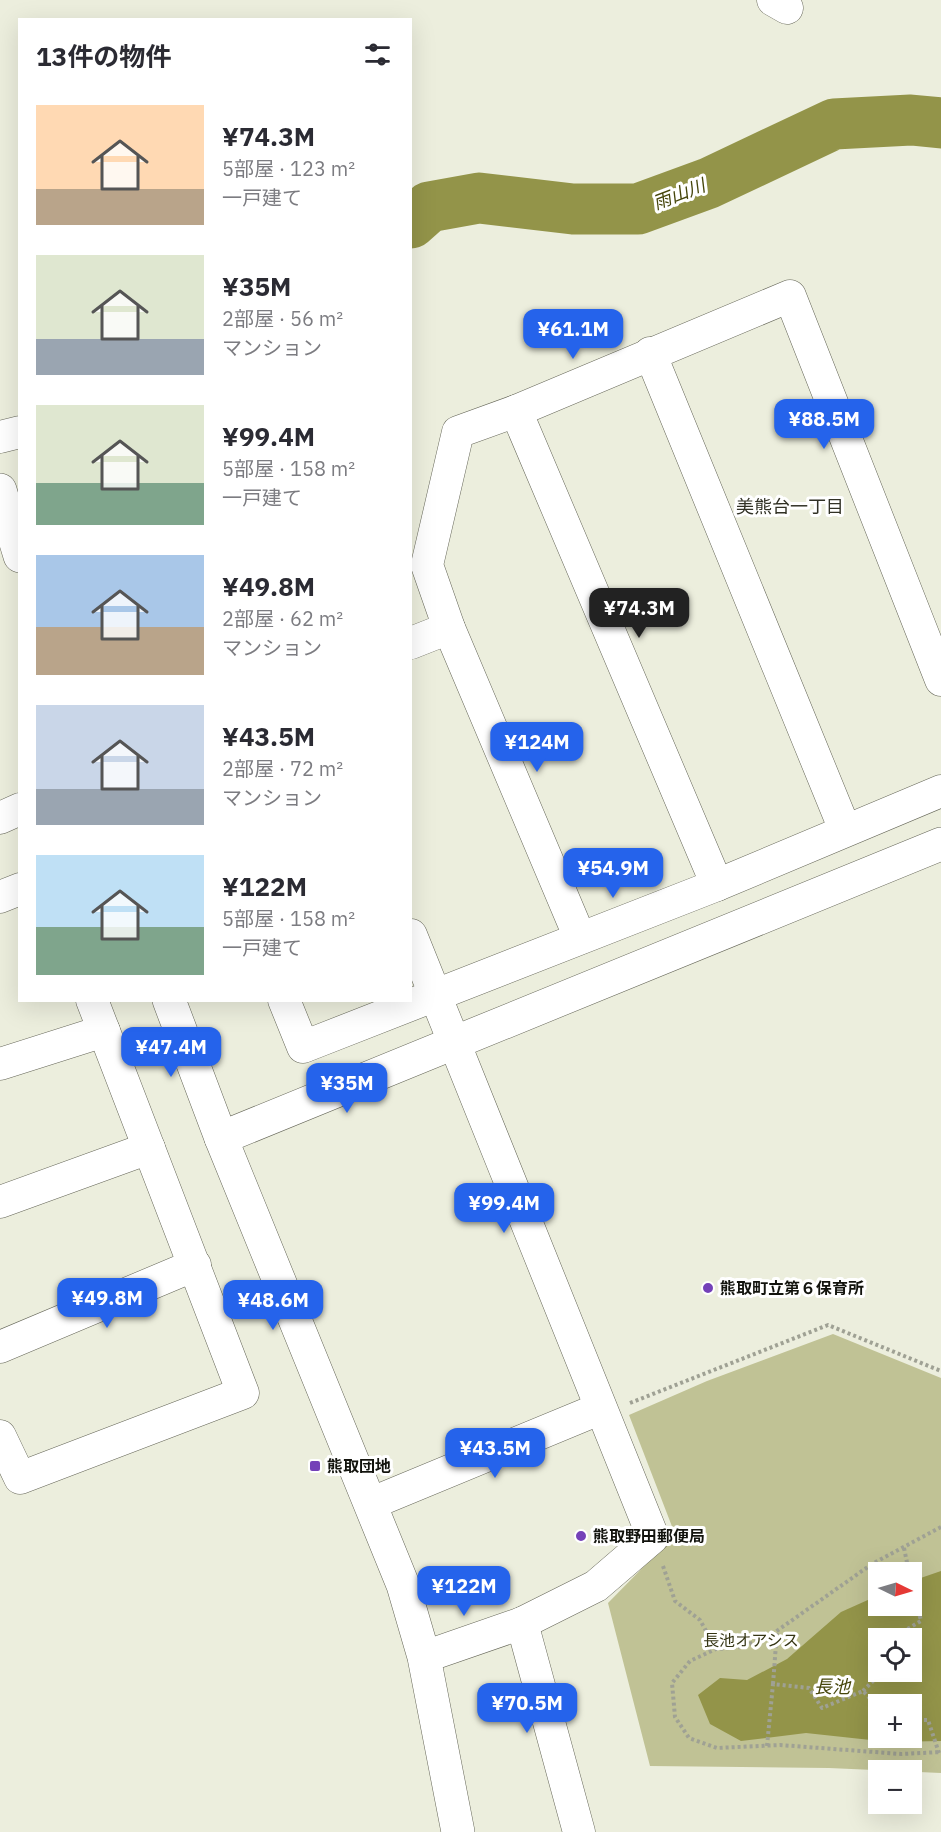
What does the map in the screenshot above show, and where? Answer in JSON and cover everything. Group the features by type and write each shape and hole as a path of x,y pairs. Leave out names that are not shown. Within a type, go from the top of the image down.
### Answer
{"street":[{"path":"580,938 449,628 427,566 458,432 516,411 790,296 941,680"},
{"path":"650,353 845,830"},
{"path":"516,411 717,885"},
{"path":"0,437 18,432"},
{"path":"3,500 18,549"},
{"path":"412,643 449,628"},
{"path":"285,1002 303,1047 717,885 941,791"},
{"path":"0,818 18,810"},
{"path":"221,1138 941,844"},
{"path":"0,897 18,890"},
{"path":"412,938 599,1408 617,1442 653,1537 596,1586 522,1623 424,1657"},
{"path":"0,1436 20,1478 243,1393 93,1002"},
{"path":"170,1002 221,1138 372,1503 403,1585 424,1657 458,1832"},
{"path":"0,1064 104,1031"},
{"path":"0,1203 149,1148"},
{"path":"0,1347 195,1265"},
{"path":"372,1503 599,1408"},
{"path":"522,1623 579,1832"}],"path":[{"path":"599,1408 624,1405 828,1325 941,1371"},
{"path":"922,1720 928,1720 940,1752 902,1754 827,1747 717,1748 689,1738 675,1717 672,1683 690,1661 716,1649 742,1647 777,1631 872,1564 941,1527"},
{"path":"653,1537 675,1601 700,1620 716,1649"},
{"path":"904,1548 907,1562"},
{"path":"909,1628 921,1621 920,1616"},
{"path":"767,1746 777,1631"},
{"path":"773,1684 809,1688 822,1708 863,1691 872,1682"},
{"path":"863,1691 868,1696"}],"green space":[{"name":"長池オアシス","path":"833,1334 941,1378 941,1773 922,1772 922,1760 868,1760 868,1770 650,1766 608,1603 665,1545 673,1529 629,1415 707,1381"}],"water":[{"name":"長池","path":"941,1571 941,1741 922,1741 922,1694 868,1694 868,1740 806,1733 741,1741 710,1724 698,1695 720,1678 747,1680 787,1659 841,1612 868,1600 868,1616 922,1616 922,1578"}],"waterway":[{"name":"雨山川","path":"412,222 429,207 479,198 573,209 638,209 709,183 834,124 911,120 941,123"}],"place":[{"name":"熊取町立第６保育所","path":"708,1288"},
{"name":"熊取団地","path":"315,1466"},
{"name":"熊取野田郵便局","path":"581,1536"}],"district":[{"name":"美熊台一丁目","path":"790,506"}]}
